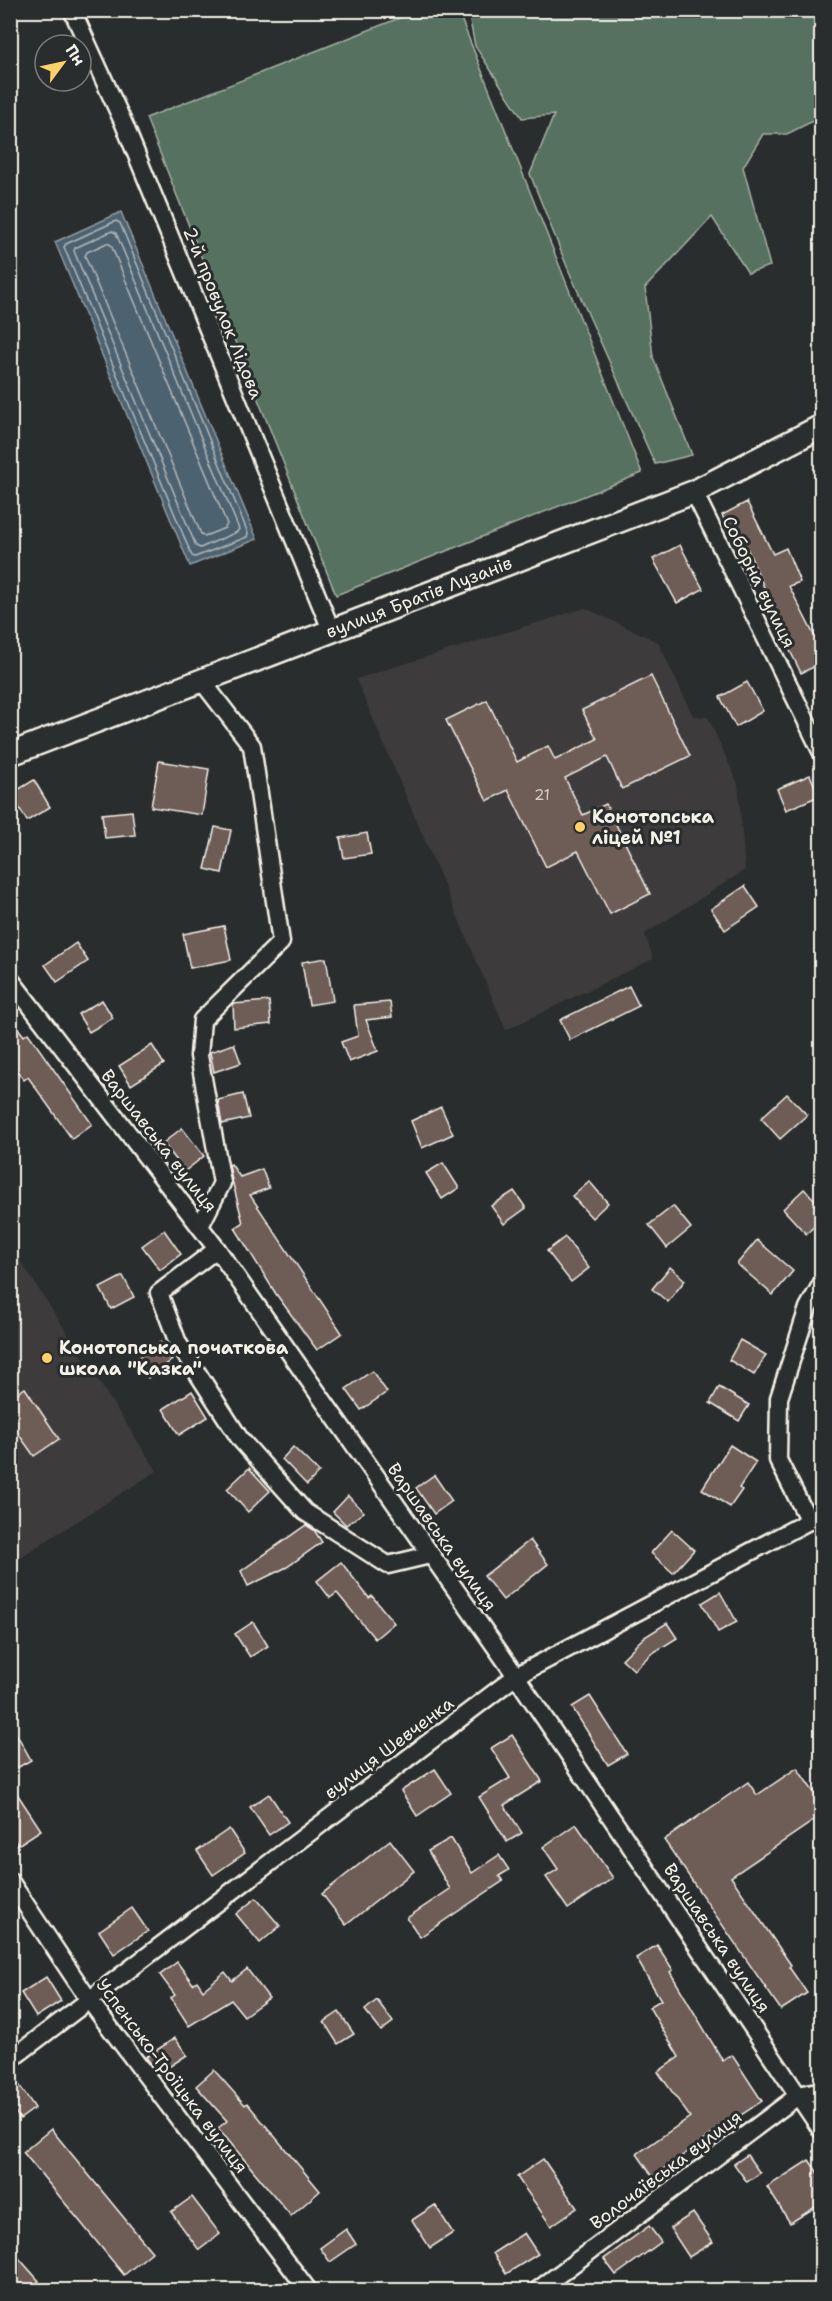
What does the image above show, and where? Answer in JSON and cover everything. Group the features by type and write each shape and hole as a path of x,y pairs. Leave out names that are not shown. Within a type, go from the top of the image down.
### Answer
{"main road":[{"name":"вулиця Братів Лузанів","path":"10,754 694,492 822,426"}],"street":[{"name":"2-й провулок Лідова","path":"72,10 124,124 332,632"},
{"name":"Соборна вулиця","path":"694,492 822,753"},
{"path":"200,1226 222,1183 199,1056 202,1020 281,942 252,746 202,681"},
{"name":"Варшавська вулиця","path":"10,980 217,1249 516,1676 822,2131"},
{"path":"217,1249 159,1293 178,1343 240,1439 305,1512 388,1565 430,1555"},
{"path":"815,1518 778,1460 778,1398 808,1308 822,1283"},
{"name":"вулиця Шевченка","path":"10,2061 516,1676 815,1518"},
{"name":"Успенсько-Троїцька вулиця","path":"10,1881 89,2000 308,2290"},
{"name":"Волочаївська вулиця","path":"538,2290 799,2095 822,2090"}],"shaded area":[{"name":"Конотопська ліцей №1","path":"585,608 658,642 693,716 708,717 738,784 745,870 645,934 653,959 506,1030 356,679"},
{"name":"Конотопська початкова школа \"Казка\"","path":"10,1245 157,1471 11,1563 10,1563"}],"green space":[{"path":"417,11 458,11 642,473 336,595 146,118"},
{"path":"468,11 814,11 821,56 821,117 787,134 763,134 743,167 770,266 748,273 712,217 645,288 653,357 692,455 655,464 568,269 530,174 554,115 522,118 475,46"}],"water":[{"path":"121,212 257,539 190,566 55,242"}],"building":[{"path":"747,502 773,554 786,548 800,582 789,586 822,651 822,663 801,673 773,616 776,615 743,539 736,543 722,515"},
{"path":"680,545 703,589 677,603 653,559"},
{"path":"651,676 690,756 622,789 607,757 565,778 583,815 606,804 650,894 610,914 578,851 546,867 508,790 487,801 446,720 487,700 517,762 548,746 555,760 597,739 582,710"},
{"path":"747,682 763,711 736,727 720,697"},
{"path":"159,761 209,769 202,815 151,807"},
{"path":"810,775 819,796 786,810 777,789"},
{"path":"34,780 50,807 27,821 11,794"},
{"path":"132,811 135,835 105,838 102,814"},
{"path":"215,827 231,830 222,873 205,869"},
{"path":"367,833 371,854 344,858 340,838"},
{"path":"745,886 759,907 725,930 711,909"},
{"path":"224,926 231,960 190,968 183,934"},
{"path":"76,943 88,961 57,982 45,965"},
{"path":"326,958 333,1001 309,1005 302,962"},
{"path":"629,986 639,1006 570,1040 560,1020"},
{"path":"102,1000 113,1018 89,1032 78,1014"},
{"path":"269,1001 271,1024 234,1028 233,1004"},
{"path":"390,1002 392,1017 366,1020 378,1051 349,1062 341,1042 358,1036 354,1005"},
{"path":"10,1018 24,1036 28,1033 92,1124 72,1139 28,1077 24,1080 10,1062"},
{"path":"234,1044 241,1063 214,1072 210,1052"},
{"path":"152,1045 164,1064 131,1085 119,1066"},
{"path":"243,1094 249,1118 222,1124 218,1100"},
{"path":"787,1094 807,1115 780,1139 761,1118"},
{"path":"441,1107 453,1134 422,1148 411,1121"},
{"path":"182,1128 204,1156 185,1171 163,1143"},
{"path":"443,1163 459,1188 442,1199 426,1173"},
{"path":"231,1164 240,1177 262,1169 269,1188 250,1195 342,1333 317,1350 276,1294 235,1228 243,1223 231,1176 229,1165"},
{"path":"589,1181 608,1203 592,1218 572,1196"},
{"path":"804,1189 822,1207 822,1219 806,1234 783,1209"},
{"path":"514,1191 526,1208 504,1224 491,1206"},
{"path":"673,1206 691,1228 667,1248 649,1225"},
{"path":"164,1230 181,1254 160,1270 142,1246"},
{"path":"565,1237 589,1268 571,1282 547,1251"},
{"path":"757,1240 793,1271 773,1295 737,1264"},
{"path":"670,1267 685,1280 668,1302 652,1289"},
{"path":"123,1276 134,1297 111,1309 100,1288"},
{"path":"740,1340 766,1355 754,1375 729,1360"},
{"path":"160,1342 172,1360 148,1378 135,1360"},
{"path":"372,1371 387,1392 361,1410 346,1389"},
{"path":"719,1387 749,1405 739,1421 710,1403"},
{"path":"25,1388 59,1439 34,1456 10,1422 10,1398"},
{"path":"192,1391 208,1417 179,1435 163,1409"},
{"path":"730,1445 756,1462 739,1488 742,1490 730,1507 702,1489"},
{"path":"293,1447 319,1472 307,1485 282,1459"},
{"path":"249,1468 270,1491 248,1512 227,1489"},
{"path":"434,1475 452,1501 434,1514 416,1488"},
{"path":"348,1496 364,1512 346,1525 333,1512"},
{"path":"306,1525 314,1530 322,1542 287,1567 248,1586 241,1571"},
{"path":"672,1530 694,1550 673,1573 651,1553"},
{"path":"530,1540 548,1564 503,1600 484,1576"},
{"path":"341,1562 369,1598 372,1596 394,1623 375,1639 337,1593 330,1598 317,1581"},
{"path":"720,1592 737,1622 718,1632 702,1603"},
{"path":"253,1622 268,1646 250,1657 235,1634"},
{"path":"667,1623 677,1638 651,1654 634,1670 622,1659 643,1638"},
{"path":"590,1696 627,1754 608,1765 572,1707"},
{"path":"10,1722 31,1760 10,1772"},
{"path":"512,1735 542,1781 504,1805 522,1833 507,1842 479,1797 510,1778 491,1748"},
{"path":"797,1768 822,1804 822,1815 731,1877 791,1965 789,1967 807,1993 781,2010 664,1840 748,1782 757,1795"},
{"path":"435,1769 451,1793 417,1816 401,1791"},
{"path":"10,1783 41,1830 18,1845 10,1833"},
{"path":"269,1794 288,1822 269,1835 250,1807"},
{"path":"576,1824 613,1878 568,1909 546,1877 558,1869 543,1847"},
{"path":"229,1829 245,1853 213,1875 197,1851"},
{"path":"451,1838 472,1873 499,1855 509,1870 499,1876 503,1881 420,1937 407,1918 450,1889 428,1851"},
{"path":"390,1840 414,1871 346,1925 322,1894"},
{"path":"256,1898 280,1926 260,1943 236,1914"},
{"path":"132,1908 148,1931 114,1954 99,1931"},
{"path":"657,1945 673,1970 670,1972 723,2061 732,2055 762,2101 737,2116 653,2177 637,2154 690,2117 658,2072 679,2057 649,2007 661,2000 636,1958"},
{"path":"177,1962 193,1984 197,1981 203,1990 225,1972 232,1981 247,1969 269,1998 244,2016 231,2000 189,2026 171,1998 175,1995 160,1975"},
{"path":"46,1977 61,2001 36,2017 21,1993"},
{"path":"377,2000 393,2022 381,2031 365,2010"},
{"path":"339,2012 354,2034 338,2044 324,2022"},
{"path":"175,2038 187,2055 158,2074 146,2057"},
{"path":"214,2070 245,2105 247,2103 320,2191 291,2216 218,2128 227,2121 196,2086"},
{"path":"10,2072 35,2108 20,2119 10,2105"},
{"path":"51,2129 152,2252 124,2275 23,2152"},
{"path":"747,2155 760,2173 747,2182 734,2164"},
{"path":"543,2159 577,2208 551,2226 517,2177"},
{"path":"809,2160 822,2179 822,2203 790,2223 767,2187"},
{"path":"192,2197 220,2234 199,2250 171,2212"},
{"path":"435,2205 453,2233 430,2248 412,2220"},
{"path":"693,2213 713,2242 689,2257 670,2228"},
{"path":"649,2226 661,2242 616,2275 604,2259"},
{"path":"346,2229 356,2244 330,2262 320,2248"},
{"path":"524,2233 538,2254 506,2274 493,2253"},
{"path":"10,2248 39,2281 27,2290 10,2290"}],"place":[{"name":"Конотопська ліцей №1","path":"580,827"},
{"name":"Конотопська початкова школа \"Казка\"","path":"47,1358"}]}
